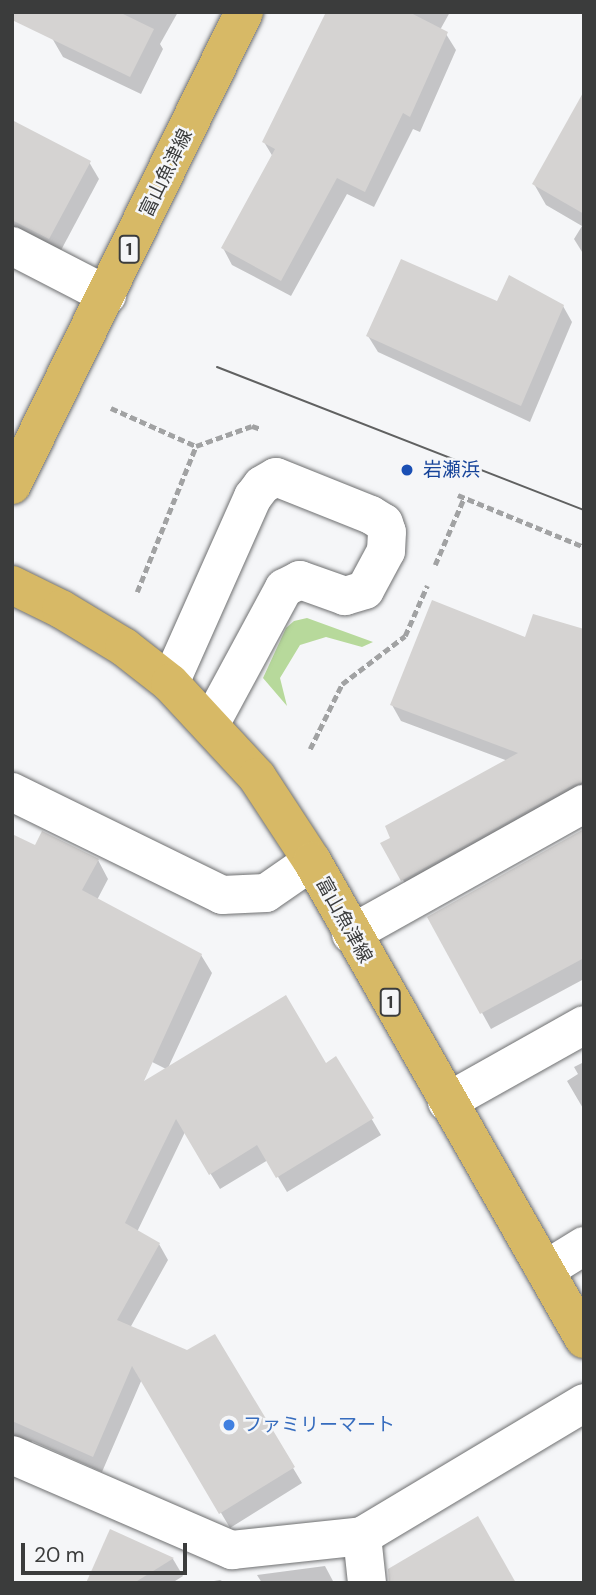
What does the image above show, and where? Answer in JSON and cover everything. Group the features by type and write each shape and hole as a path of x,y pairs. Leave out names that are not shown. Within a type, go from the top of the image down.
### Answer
{"main road":[{"name":"富山魚津線","path":"12,485 244,12"},
{"name":"富山魚津線","path":"12,584 113,640 170,683 211,723 257,777 312,861 351,934 584,1339"}],"street":[{"path":"12,246 107,295"},
{"path":"170,683 253,497 262,485 276,477 371,515 384,523 387,532 386,551 365,590 345,596 300,580 284,588 211,723"},
{"path":"12,792 222,895 267,893 312,861"},
{"path":"351,934 584,804"},
{"path":"447,1102 584,1025"},
{"path":"545,1270 584,1246"},
{"path":"12,1455 232,1550 362,1536 584,1403"},
{"path":"362,1536 367,1583"}],"path":[{"path":"111,408 195,446"},
{"path":"458,495 584,547"}],"green space":[{"path":"307,618 373,642 362,647 326,637 300,645 280,678 287,706 263,678 286,628 294,621"}],"building":[{"path":"12,12 119,12 154,29 130,77 12,20"},
{"path":"326,12 409,12 448,32 410,117 403,113 365,192 337,178 281,281 221,248 275,149 262,142"},
{"path":"584,91 584,214 532,184"},
{"path":"12,120 91,161 49,239 12,220"},
{"path":"401,259 497,301 509,275 564,305 521,406 366,336"},
{"path":"432,600 525,637 533,614 584,629 584,782 573,785 401,881 380,843 390,838 385,826 518,753 390,705"},
{"path":"584,829 584,958 480,1014 427,917"},
{"path":"42,831 99,859 82,890 202,954 144,1081 286,995 326,1063 336,1056 374,1118 276,1178 257,1145 209,1175 176,1119 125,1223 160,1243 117,1320 187,1350 215,1334 295,1467 219,1514 132,1366 93,1457 12,1421 12,834 35,845"},
{"path":"478,1516 516,1583 389,1583 388,1569"},
{"path":"110,1529 174,1558 134,1583 86,1583"}],"tram line":[{"path":"217,367 584,510"}],"place":[{"name":"岩瀬浜","path":"407,470"},
{"name":"ファミリーマート","path":"229,1425"}]}
